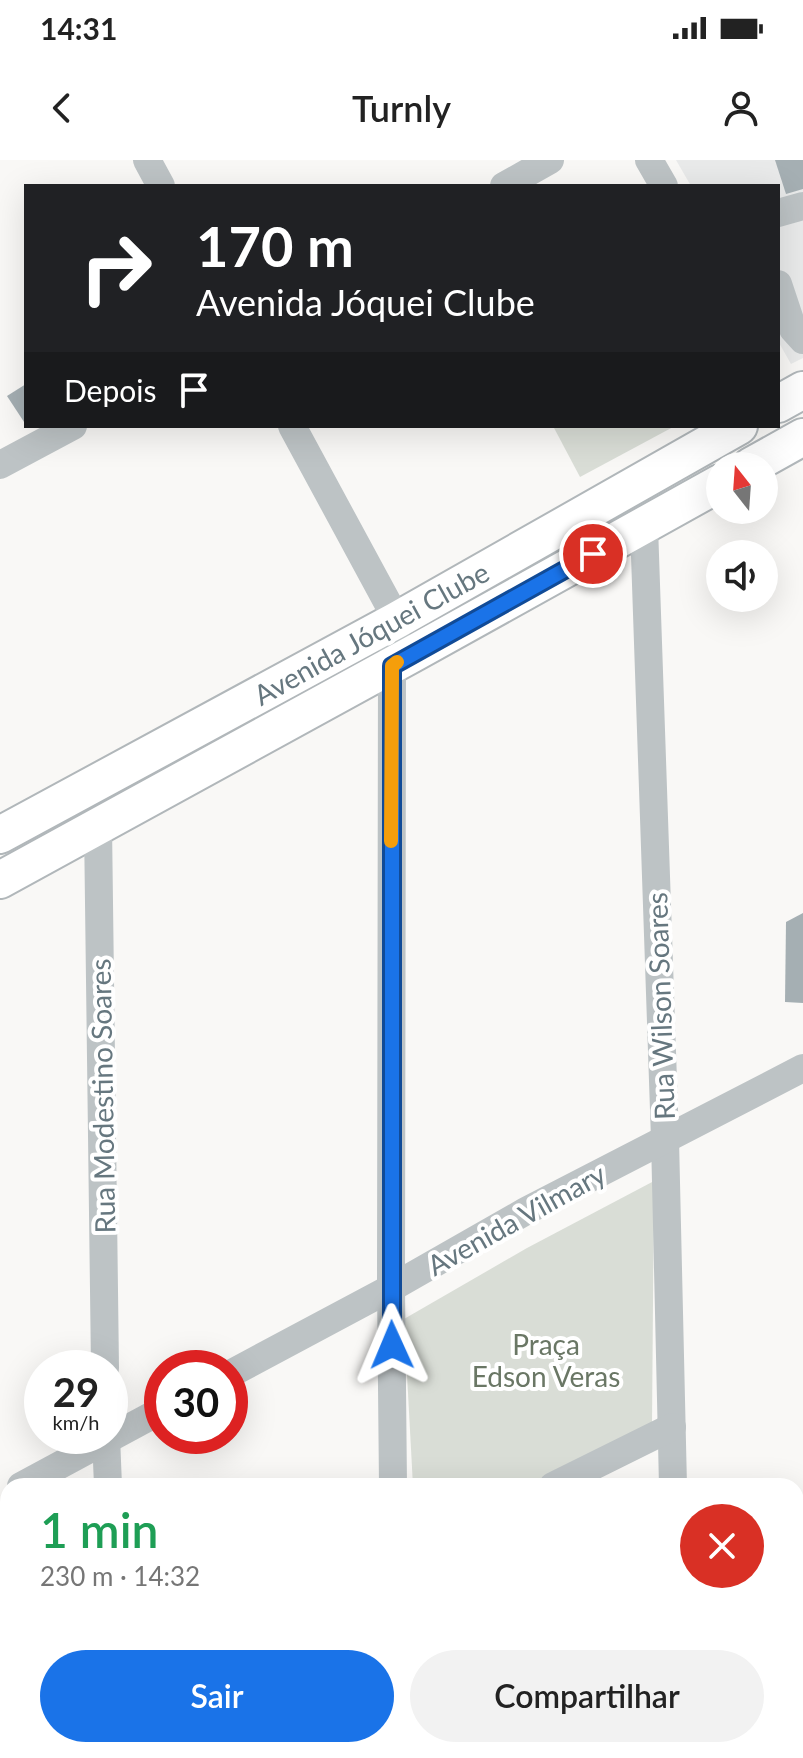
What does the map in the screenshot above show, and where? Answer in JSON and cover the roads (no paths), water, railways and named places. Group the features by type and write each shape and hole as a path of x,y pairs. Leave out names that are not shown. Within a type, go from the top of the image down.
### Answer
{"main road":[{"name":"Avenida Jóquei Clube","path":"0,835 397,620 735,428"},
{"path":"774,452 803,435"},
{"name":"Avenida Jóquei Clube","path":"0,880 706,491"}],"street":[{"path":"147,160 160,184"},
{"path":"508,184 550,160"},
{"path":"649,160 663,184"},
{"path":"780,212 803,206"},
{"path":"780,290 793,329 803,340"},
{"path":"786,396 803,435"},
{"path":"0,465 69,428"},
{"path":"293,428 397,620 392,666 393,1478"},
{"name":"Rua Wilson Soares","path":"644,526 665,1139 673,1478"},
{"name":"Rua Modestino Soares","path":"98,825 105,1350"},
{"name":"Avenida Vilmary","path":"248,1364 526,1211 803,1068"},
{"path":"569,1478 672,1427"},
{"path":"35,1478 78,1454"},
{"path":"107,1454 108,1478"}],"park label":[{"name":"Praça Edson Veras","path":"546,1360"}]}
